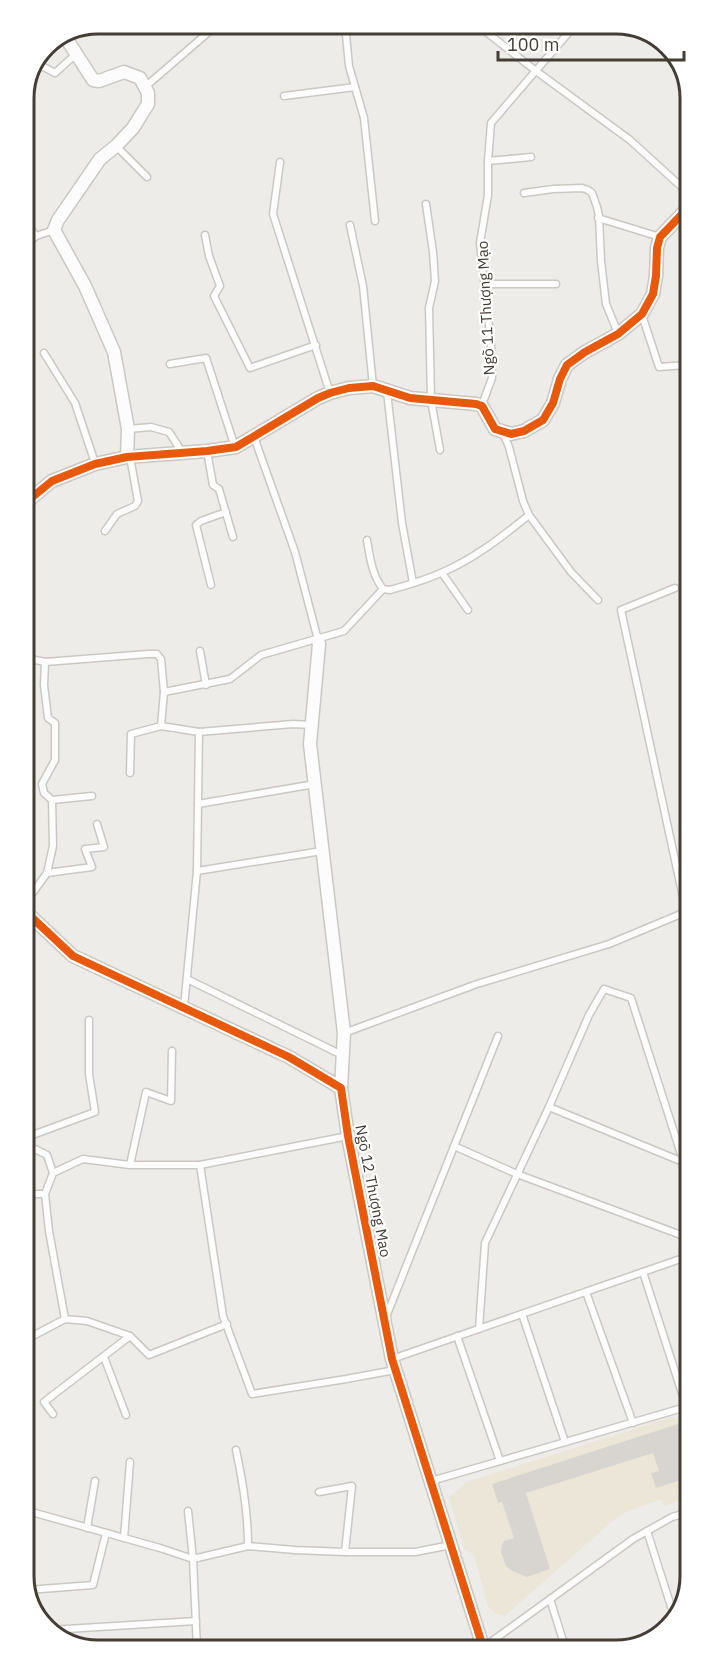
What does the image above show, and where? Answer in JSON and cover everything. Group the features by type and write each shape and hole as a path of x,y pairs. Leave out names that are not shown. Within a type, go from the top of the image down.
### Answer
{"street":[{"path":"69,42 93,80 99,81 124,72 140,78 148,93 148,104 133,128 100,159 58,220 54,230 85,286 114,351 128,429 128,457"},
{"path":"35,492 52,482 95,464 128,457 207,452 236,447 330,393 362,386 373,386 410,398 476,404 482,406 495,429 511,434 524,431 543,420 553,403 567,365 618,334 642,314 653,294 660,237 680,216"},
{"name":"Ngõ 12 Thượng Mao","path":"318,639 320,644 310,744 344,1033 341,1088 348,1136 394,1364 481,1640"},
{"path":"34,920 73,956 289,1057 341,1088"}],"lane":[{"path":"146,87 206,34"},
{"path":"346,34 349,66 364,118 375,221"},
{"path":"490,35 630,140 680,186"},
{"name":"Ngõ 11 Thượng Mạo","path":"482,406 492,378 491,344 480,243 488,195 491,123 567,35"},
{"path":"43,67 55,73 77,54"},
{"path":"285,96 355,87"},
{"path":"116,146 147,177"},
{"path":"488,161 531,157"},
{"path":"280,162 273,214 330,393"},
{"path":"524,193 582,188 592,193 597,207 606,304 618,334"},
{"path":"426,204 435,281 429,308 431,400 440,450"},
{"path":"598,218 660,237"},
{"path":"350,225 363,286 373,386"},
{"path":"36,236 54,230"},
{"path":"205,235 209,256 220,286 214,296 250,368 316,345"},
{"path":"485,284 556,284"},
{"path":"642,314 659,367 680,366"},
{"path":"44,353 75,403 95,464"},
{"path":"170,364 206,358 236,447"},
{"path":"387,392 402,523 413,583"},
{"path":"128,429 151,427 169,432 182,454"},
{"path":"503,432 529,515 571,572 598,600"},
{"path":"254,437 295,552 318,639"},
{"path":"207,452 213,485 219,489 232,537"},
{"path":"105,531 117,514 135,506 138,501 128,457"},
{"path":"211,585 196,525 201,521 226,513"},
{"path":"164,692 230,679 261,655 341,633 383,590 390,590 442,573 492,544 529,515"},
{"path":"367,540 376,580 383,590"},
{"path":"442,573 468,610"},
{"path":"675,588 621,610 680,879"},
{"path":"200,651 206,684"},
{"path":"35,660 45,662 157,654 161,659 164,692 161,726"},
{"path":"45,662 44,685 48,718 55,723 55,760 42,784 44,793 52,800 92,796"},
{"path":"130,773 130,734 161,726 199,732 312,724"},
{"path":"184,1008 197,871 199,732"},
{"path":"198,804 315,784"},
{"path":"34,890 47,873 53,846 52,800"},
{"path":"47,873 92,867 86,849 104,847 97,824"},
{"path":"197,871 322,851"},
{"path":"344,1033 477,984 609,944 680,914"},
{"path":"187,979 342,1054"},
{"path":"479,1329 485,1243 589,1015 604,989 631,998 680,1153"},
{"path":"34,1134 95,1112 89,1074 89,1020"},
{"path":"384,1320 498,1036"},
{"path":"130,1165 146,1092 171,1101 172,1051"},
{"path":"549,1107 680,1161"},
{"path":"53,1173 83,1159 130,1165 200,1165 348,1136"},
{"path":"454,1146 517,1174 680,1235"},
{"path":"34,1149 47,1155 53,1173 45,1194 64,1320"},
{"path":"200,1165 223,1316 252,1394 346,1379 394,1364 457,1336 680,1259"},
{"path":"34,1194 45,1194"},
{"path":"643,1272 680,1388"},
{"path":"586,1292 633,1422"},
{"path":"522,1314 565,1442"},
{"path":"34,1335 64,1320 87,1321 130,1336 149,1355 227,1324"},
{"path":"53,1414 44,1402 130,1336"},
{"path":"457,1336 500,1461"},
{"path":"104,1357 126,1415"},
{"path":"430,1481 680,1409"},
{"path":"236,1450 245,1493 248,1546"},
{"path":"124,1538 130,1462"},
{"path":"87,1528 95,1481"},
{"path":"319,1492 352,1486 345,1552"},
{"path":"188,1511 197,1639"},
{"path":"34,1513 193,1559 248,1546 345,1552 415,1552 451,1545"},
{"path":"493,1640 633,1539 680,1515"},
{"path":"647,1531 671,1607"},
{"path":"36,1589 93,1585 105,1533"},
{"path":"550,1599 563,1640"},
{"path":"64,1629 196,1621"}],"shaded area":[{"path":"672,1417 680,1420 680,1500 664,1506 661,1499 622,1514 505,1616 497,1614 488,1607 474,1555 464,1549 449,1497 467,1482"}],"building":[{"path":"680,1423 680,1480 656,1488 651,1473 659,1471 653,1453 526,1493 550,1569 527,1577 506,1566 501,1552 502,1545 504,1541 514,1538 502,1502 498,1503 492,1484"}],"cycle path":[{"path":"35,495 52,481 95,464 127,457 236,447 318,398 349,388 373,386 410,398 476,404 482,406 495,429 511,434 524,431 543,420 553,403 567,365 618,334 642,314 653,294 660,237 680,216"},
{"path":"34,920 73,956 289,1057 341,1088 348,1136 392,1359 481,1640"}]}
